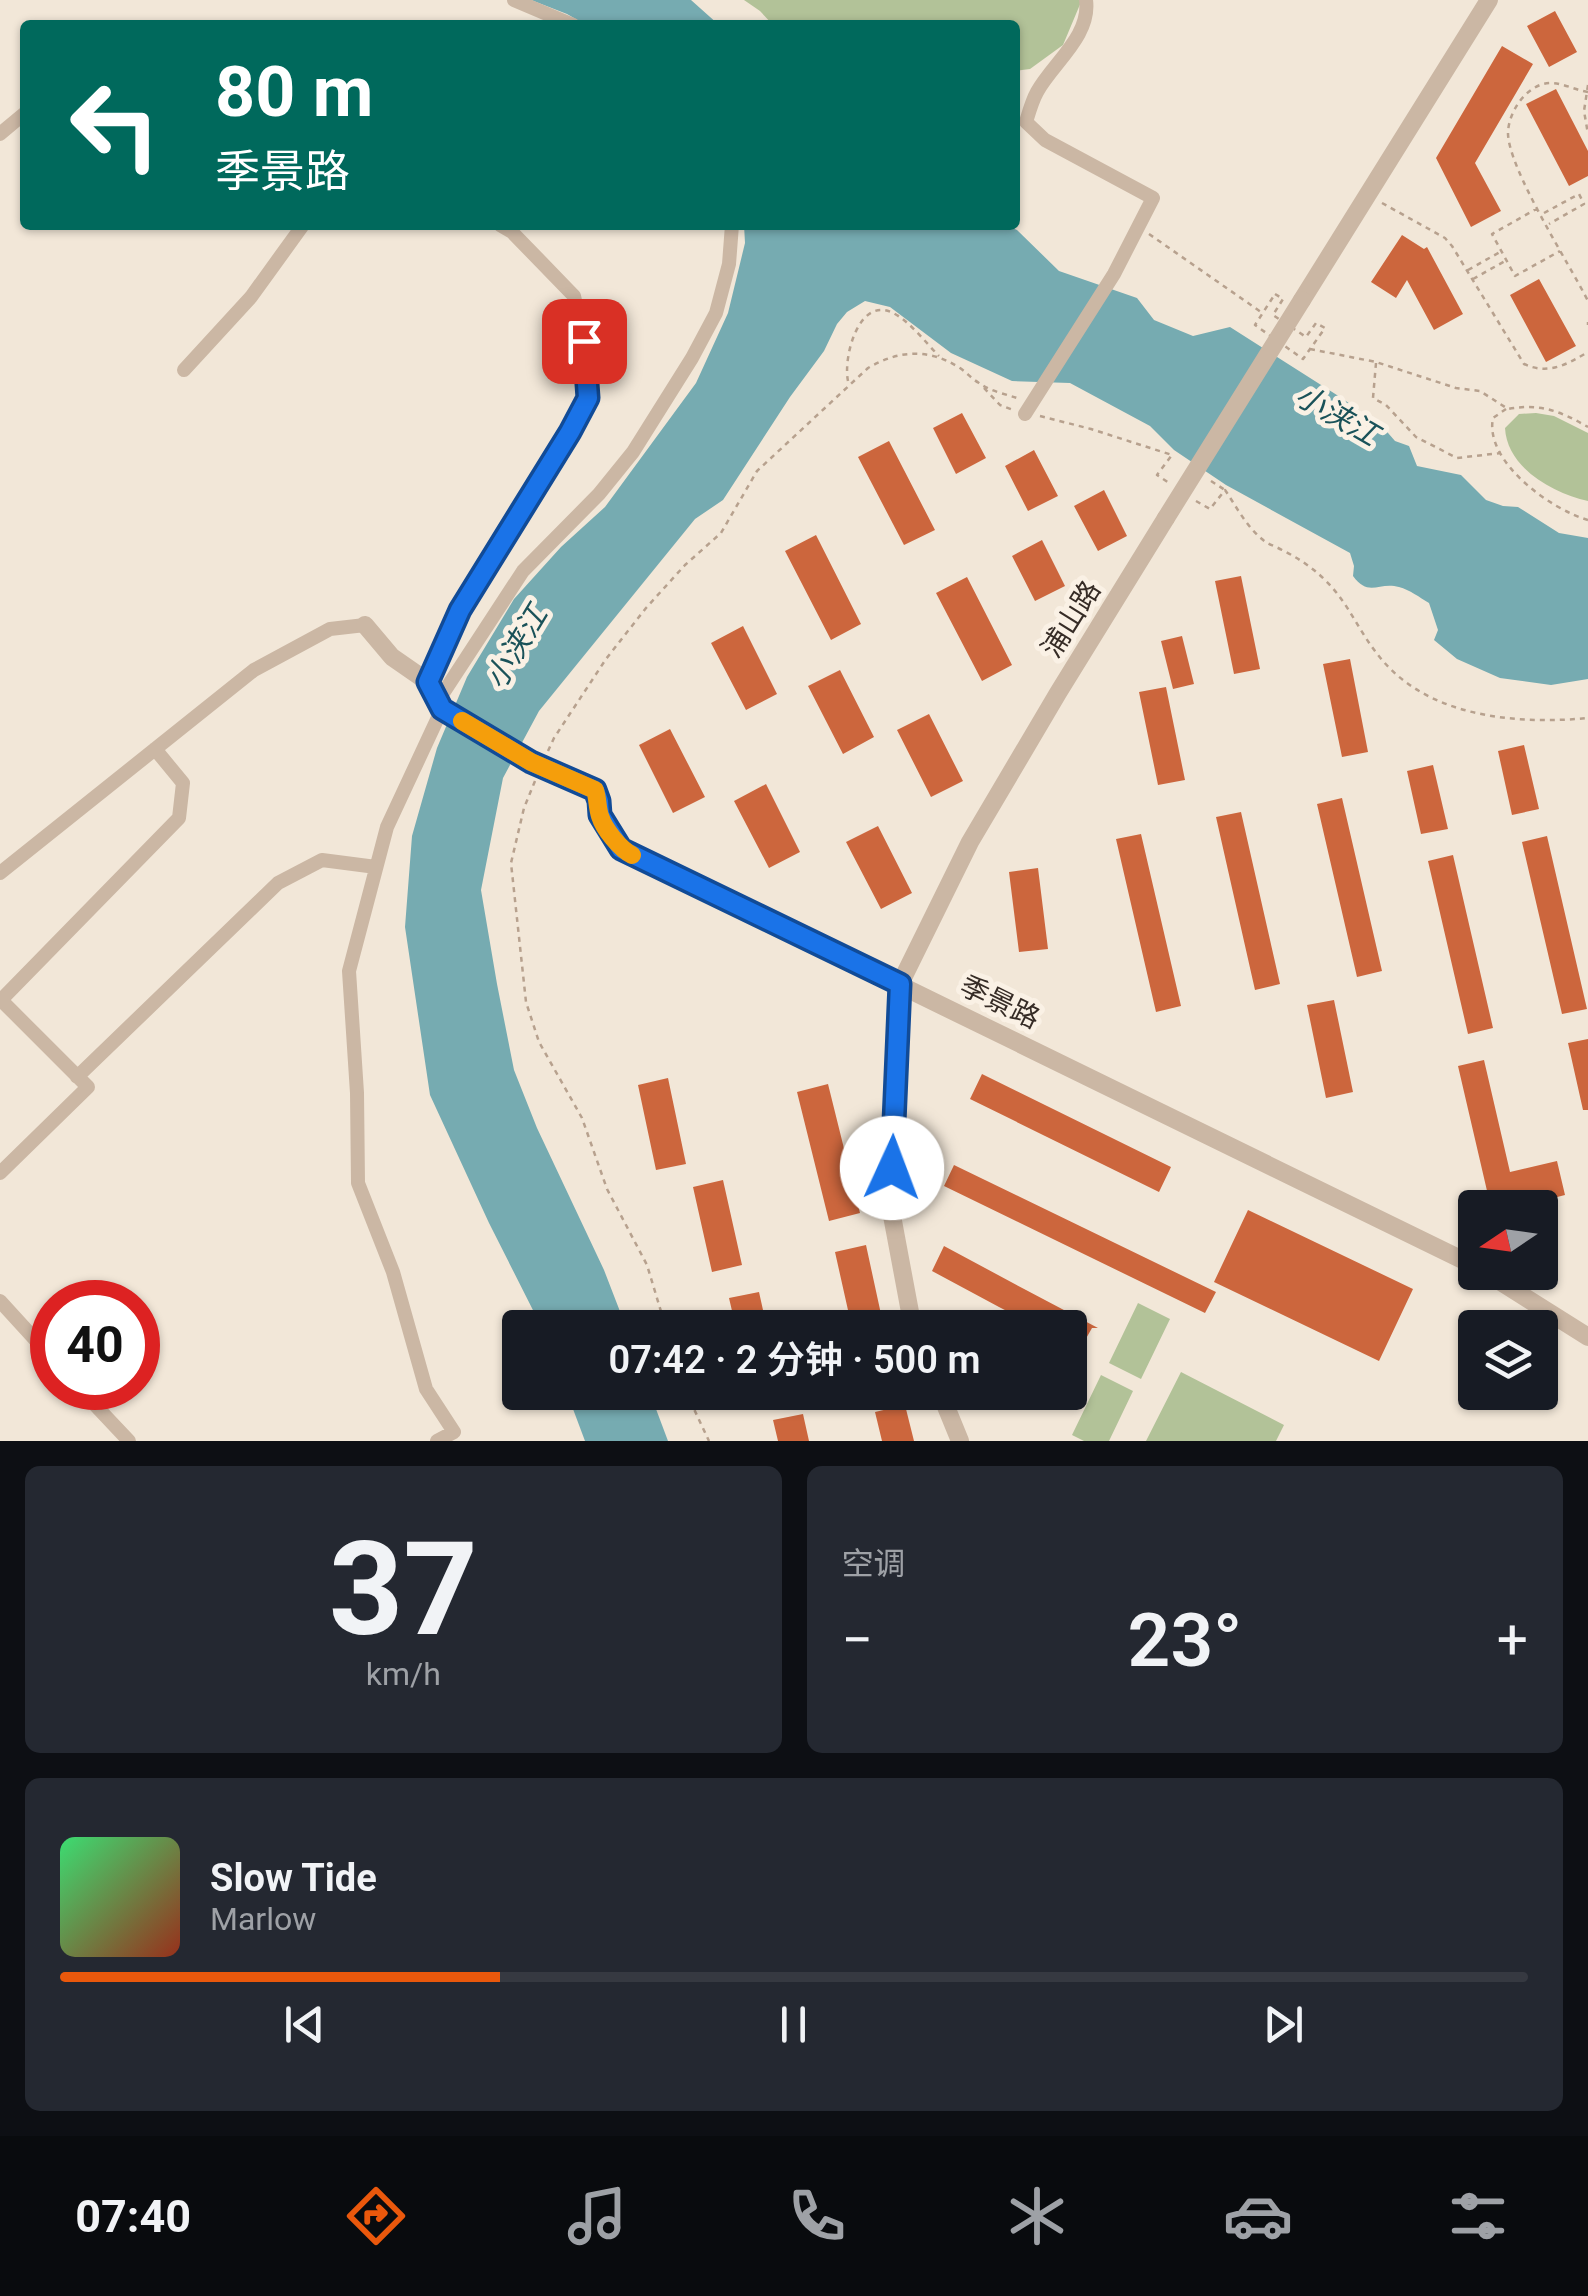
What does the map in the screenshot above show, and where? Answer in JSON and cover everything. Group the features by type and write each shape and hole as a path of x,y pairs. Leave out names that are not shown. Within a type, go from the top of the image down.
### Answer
{"street":[{"path":"514,0 561,20"},
{"path":"1032,403 1114,274 1153,198 1045,140 1026,122 1036,93 1077,37 1088,12 1086,0"},
{"name":"浦山路","path":"910,1310 890,1205 900,984 970,842 1058,693 1489,0"},
{"path":"0,134 20,117"},
{"path":"184,370 250,297 299,230"},
{"path":"428,682 460,610 588,398 584,341 574,296 509,230"},
{"path":"438,1441 454,1432 426,1389 393,1272 358,1183 349,971 388,827 440,705 523,572 599,494 633,452 692,358 716,313 729,264 732,230"},
{"path":"0,872 254,670 330,628 366,624 392,657 428,682 440,705"},
{"name":"季景路","path":"440,705 537,764 595,790 600,815 621,849 1458,1258"},
{"path":"0,1173 88,1088 0,1000 180,818 184,783 156,749"},
{"path":"77,1077 278,882 322,860 376,868"},
{"path":"1514,1290 1588,1337"},
{"path":"0,1302 30,1334"},
{"path":"99,1410 128,1441"},
{"path":"947,1410 960,1441"}],"path":[{"path":"1588,92 1543,84 1518,102 1510,118 1508,135 1522,177 1588,301"},
{"path":"1588,85 1584,111 1588,134"},
{"path":"1368,194 1444,238 1468,270 1524,364 1552,370 1588,352"},
{"path":"1542,214 1578,194 1584,204 1547,225"},
{"path":"1581,200 1588,196"},
{"path":"1538,208 1492,234 1506,260 1515,276 1561,250"},
{"path":"1137,226 1262,313"},
{"path":"1468,270 1502,251"},
{"path":"1472,279 1506,260"},
{"path":"1255,324 1275,294 1283,299 1273,315 1286,324 1306,337 1316,323 1325,328 1304,359"},
{"path":"848,384 846,368 862,321 873,311 888,310 1000,405 1032,403"},
{"path":"1310,349 1376,362 1456,388 1480,391 1508,408"},
{"path":"661,1310 647,1265 607,1189 582,1118 539,1042 526,1002 512,863 524,808 537,764 606,659 685,564 720,533 756,471 868,368 888,357 918,353 940,357"},
{"path":"1376,362 1373,398 1386,405 1416,437 1457,458 1501,453"},
{"path":"982,386 1090,429 1172,455 1157,475 1210,509 1226,490 1263,540 1307,563 1340,594 1378,656 1415,688 1459,709 1481,714 1511,719 1588,718"},
{"path":"1588,427 1552,408 1524,406 1508,408 1493,418 1491,427 1501,453 1519,478 1574,516 1588,520"},
{"path":"694,1410 709,1441"}],"green space":[{"path":"744,0 1081,0 1063,45 1030,69 1020,70 1020,20 768,20"},
{"path":"1519,414 1554,416 1588,433 1588,501 1547,485 1514,455 1505,428"},
{"path":"1138,1303 1170,1319 1141,1379 1109,1363"},
{"path":"1181,1372 1284,1425 1276,1441 1146,1441"},
{"path":"1101,1375 1133,1391 1109,1441 1084,1441 1072,1435"}],"water":[{"path":"531,0 691,0 713,20 577,20"},
{"name":"小浃江","path":"744,230 1017,230 1059,271 1137,298 1154,320 1193,336 1230,327 1382,426 1395,441 1409,446 1417,466 1461,475 1486,500 1518,507 1559,533 1588,538 1588,679 1551,685 1500,678 1457,659 1434,640 1438,630 1429,603 1399,587 1369,588 1359,583 1353,576 1350,553 1226,485 1174,450 1150,426 1070,383 1012,381 951,353 890,307 865,301 837,324 824,351 723,500 695,519 539,711 503,778 481,890 514,1070 619,1310 533,1310 430,1095 405,927 412,836 437,748 467,677 514,599 561,547 605,507 696,383 728,313 745,243"},
{"path":"573,1410 656,1410 668,1441 585,1441"}],"building":[{"path":"1555,11 1577,52 1549,67 1527,26"},
{"path":"1502,46 1533,64 1475,163 1501,211 1471,227 1436,158"},
{"path":"1556,89 1588,151 1588,176 1569,186 1526,104"},
{"path":"1402,235 1424,249 1427,247 1463,314 1434,330 1407,280 1396,298 1371,282"},
{"path":"1539,279 1576,346 1546,362 1510,295"},
{"path":"962,413 986,458 956,474 933,428"},
{"path":"889,441 935,530 904,545 858,457"},
{"path":"1034,450 1058,496 1028,511 1005,466"},
{"path":"1104,490 1127,536 1098,551 1074,506"},
{"path":"816,535 861,624 831,640 785,551"},
{"path":"1042,540 1065,586 1035,601 1012,556"},
{"path":"1241,576 1260,669 1234,674 1215,581"},
{"path":"967,577 1012,665 982,681 936,593"},
{"path":"743,626 777,694 746,710 711,643"},
{"path":"1182,636 1194,684 1173,689 1161,641"},
{"path":"1350,659 1368,752 1342,757 1323,664"},
{"path":"840,670 874,737 843,754 808,686"},
{"path":"1166,687 1185,780 1158,785 1139,692"},
{"path":"929,714 963,781 931,797 897,730"},
{"path":"670,729 705,797 673,813 639,745"},
{"path":"1524,745 1539,809 1512,815 1498,751"},
{"path":"1433,765 1448,829 1421,834 1407,771"},
{"path":"766,784 800,852 769,868 734,801"},
{"path":"1342,798 1382,971 1357,977 1317,804"},
{"path":"1241,812 1280,984 1255,990 1216,817"},
{"path":"878,826 912,893 881,909 846,842"},
{"path":"1141,834 1181,1006 1156,1012 1116,839"},
{"path":"1547,836 1587,1009 1562,1014 1522,842"},
{"path":"1453,855 1493,1028 1468,1034 1428,861"},
{"path":"1038,868 1048,949 1019,952 1009,872"},
{"path":"1334,1000 1353,1092 1326,1098 1307,1005"},
{"path":"1588,1039 1588,1110 1583,1110 1568,1043"},
{"path":"1484,1060 1510,1172 1557,1161 1565,1195 1558,1197 1558,1190 1487,1190 1458,1066"},
{"path":"982,1074 1171,1167 1159,1192 970,1099"},
{"path":"668,1078 686,1164 656,1170 638,1085"},
{"path":"828,1084 860,1213 829,1221 797,1092"},
{"path":"954,1165 1216,1292 1205,1313 944,1186"},
{"path":"723,1180 742,1265 712,1272 693,1187"},
{"path":"1248,1210 1413,1289 1379,1361 1214,1282"},
{"path":"866,1245 880,1310 848,1310 835,1252"},
{"path":"944,1246 1064,1310 1005,1310 932,1271"},
{"path":"759,1292 763,1310 732,1310 729,1298"},
{"path":"906,1410 914,1441 882,1441 875,1412"},
{"path":"803,1414 809,1441 778,1441 773,1420"}],"slow traffic":[{"path":"462,721 531,762 595,790 600,815 621,849 632,855"}],"route":[{"path":"584,341 588,398 460,610 428,682 442,709 531,762 595,790 600,815 621,849 900,984 892,1168"}]}
